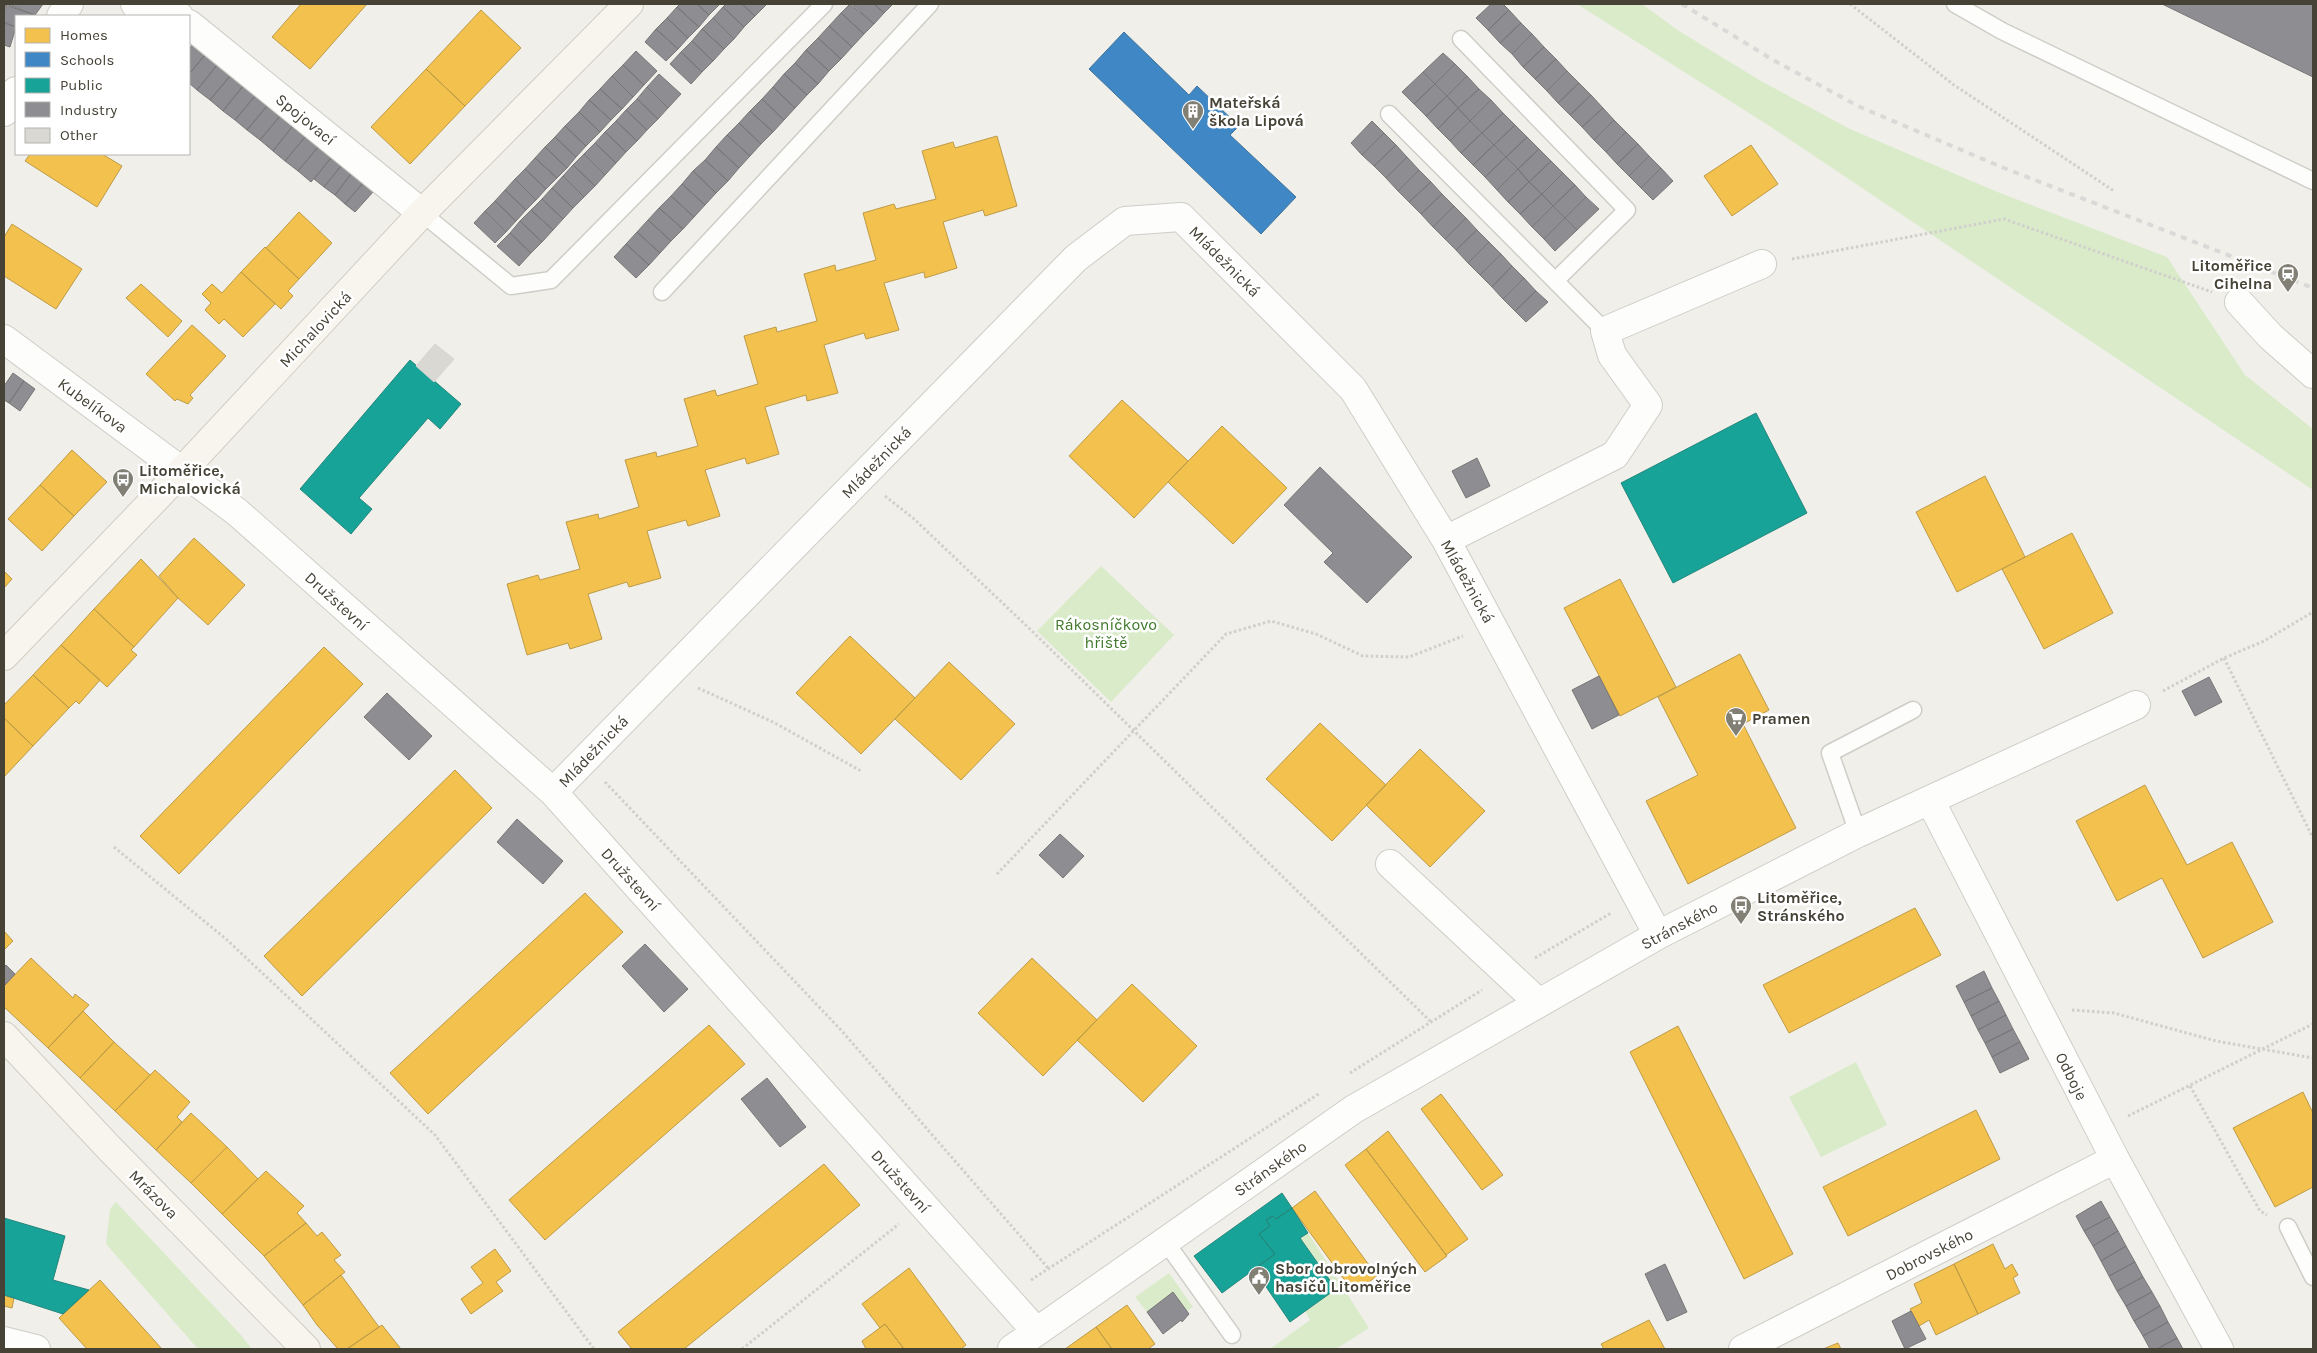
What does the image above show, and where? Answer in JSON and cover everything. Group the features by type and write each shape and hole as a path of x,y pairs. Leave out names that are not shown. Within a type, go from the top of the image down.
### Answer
{"street":[{"path":"62,15 69,4"},
{"path":"135,4 175,15"},
{"name":"Michalovická","path":"4,656 182,471 422,213 628,4"},
{"name":"Spojovací","path":"190,25 422,213"},
{"path":"4,112 15,93"},
{"name":"Mládežnická","path":"553,792 1076,258 1125,221 1181,217 1353,389 1446,540 1658,935"},
{"path":"1446,540 1615,455 1648,405 1612,355 1605,331 1762,264"},
{"path":"2239,302 2270,336 2313,374"},
{"name":"Kubelíkova","path":"4,339 182,471"},
{"name":"Družstevní","path":"182,471 237,512 553,792 1036,1331"},
{"name":"Stránského","path":"1012,1349 1354,1109 1538,1003 1658,935 1858,833 2136,705"},
{"name":"Odboje","path":"1930,800 2115,1159 2218,1349"},
{"path":"1390,864 1538,1003"},
{"name":"Mrázova","path":"4,1036 111,1150 306,1349"},
{"name":"Dobrovského","path":"1743,1349 2115,1159"},
{"path":"4,1341 36,1349"}],"lane":[{"path":"422,213 511,286 550,280 824,4"},
{"path":"662,292 930,4"},
{"path":"1955,4 2002,31 2313,181"},
{"path":"1461,39 1627,210 1556,280"},
{"path":"1389,114 1605,331"},
{"path":"1858,833 1830,753 1914,710"},
{"path":"2288,1227 2313,1276"},
{"path":"1165,1241 1232,1336"}],"path":[{"path":"1850,4 1954,85 2114,191"},
{"path":"1762,264 2004,218 2239,302"},
{"path":"861,477 913,518 1430,1021"},
{"path":"2136,705 2224,658 2264,642 2313,612"},
{"path":"2308,616 2313,617"},
{"path":"997,874 1226,634 1271,621 1316,634 1363,656 1409,657 1492,625"},
{"path":"2224,658 2313,838"},
{"path":"667,675 773,722 861,771"},
{"path":"584,760 841,1030 1048,1268"},
{"path":"114,847 226,939 435,1135 594,1349"},
{"path":"1347,1075 1430,1021 1638,896"},
{"path":"2037,1007 2114,1013 2216,1041 2313,1058"},
{"path":"2100,1130 2313,1024"},
{"path":"2190,1086 2260,1211 2288,1227"},
{"path":"1007,1298 1048,1268 1322,1091"},
{"path":"742,1349 923,1205"}],"green space":[{"path":"1577,4 1642,4 1679,31 1761,81 1850,129 1995,191 2167,257 2245,375 2313,429 2313,490 1771,127"},
{"name":"Rákosníčkovo hřiště","path":"1101,566 1174,635 1111,702 1037,631"},
{"path":"1856,1062 1887,1125 1821,1157 1789,1097"},
{"path":"116,1202 252,1349 198,1349 106,1244 110,1209"},
{"path":"1308,1233 1369,1328 1336,1349 1270,1349 1310,1320 1305,1311 1336,1289 1300,1238"},
{"path":"1169,1273 1193,1307 1187,1311 1173,1293 1147,1312 1135,1297"}],"building: Homes":[{"path":"301,4 367,4 310,69 272,37"},
{"path":"481,10 521,48 465,106 426,69"},
{"path":"426,69 465,106 410,164 371,127"},
{"path":"997,136 1017,206 985,216 983,210 943,222 957,268 925,278 924,272 884,283 899,330 866,339 864,333 824,345 838,393 807,401 806,395 765,407 779,454 747,464 745,458 705,470 720,516 688,526 686,520 647,531 661,578 629,587 627,582 588,594 602,639 570,649 568,643 527,655 507,584 538,575 540,580 580,569 566,522 598,514 599,519 639,507 625,460 656,452 657,457 698,446 684,399 715,390 717,396 758,384 744,336 776,327 777,332 817,321 804,274 835,265 836,271 876,260 863,213 894,204 896,209 936,199 922,151 953,142 955,148"},
{"path":"1751,145 1778,184 1732,216 1704,176"},
{"path":"29,155 104,155 122,166 97,207 25,161"},
{"path":"299,212 332,243 299,279 266,248"},
{"path":"12,224 82,269 56,309 4,276 4,237"},
{"path":"265,247 299,279 288,291 293,296 281,309 241,272"},
{"path":"241,272 275,304 243,337 224,319 219,324 205,310 211,303 202,294 212,284 222,293"},
{"path":"141,284 182,321 168,337 126,298"},
{"path":"192,325 226,356 190,395 193,398 188,404 177,399 175,401 146,374"},
{"path":"1122,400 1188,461 1134,518 1069,456"},
{"path":"1222,426 1287,488 1233,544 1168,482"},
{"path":"72,450 107,482 74,516 40,485"},
{"path":"1985,476 2025,557 1957,592 1916,512"},
{"path":"40,485 74,516 42,551 8,519"},
{"path":"2072,533 2113,613 2044,649 2002,569"},
{"path":"194,538 245,585 208,625 178,598 159,576"},
{"path":"141,559 178,598 134,647 94,609"},
{"path":"4,571 12,579 4,588"},
{"path":"1620,579 1676,687 1620,716 1564,608"},
{"path":"94,609 134,647 131,650 137,655 107,687 61,645"},
{"path":"850,636 915,698 861,754 796,693"},
{"path":"61,645 100,680 79,704 76,701 69,708 33,675"},
{"path":"324,647 363,684 179,874 140,836"},
{"path":"1740,654 1769,710 1743,724 1796,828 1688,884 1646,801 1698,775 1658,697"},
{"path":"949,662 1015,724 961,780 895,719"},
{"path":"33,675 69,708 33,746 4,718 4,705"},
{"path":"4,718 33,746 4,777"},
{"path":"1320,723 1386,785 1332,841 1266,779"},
{"path":"1420,749 1485,811 1430,867 1366,805"},
{"path":"455,770 492,808 302,996 264,956"},
{"path":"2145,785 2187,865 2232,842 2273,922 2203,958 2162,878 2117,901 2076,821"},
{"path":"585,893 623,932 428,1114 390,1073"},
{"path":"1915,908 1941,955 1789,1033 1763,985"},
{"path":"4,931 13,941 4,950"},
{"path":"31,958 73,998 75,994 89,1005 48,1048 4,1007 4,986"},
{"path":"1032,958 1097,1020 1043,1076 978,1013"},
{"path":"1132,984 1197,1046 1143,1102 1077,1040"},
{"path":"83,1011 114,1042 80,1078 48,1048"},
{"path":"709,1025 745,1064 545,1240 509,1200"},
{"path":"1678,1026 1793,1254 1744,1279 1630,1052"},
{"path":"114,1042 150,1075 115,1111 80,1078"},
{"path":"155,1070 190,1102 177,1117 182,1122 156,1150 115,1111"},
{"path":"2303,1092 2313,1113 2313,1187 2275,1207 2233,1128"},
{"path":"1441,1094 1503,1175 1482,1190 1421,1109"},
{"path":"1976,1110 2000,1159 1848,1236 1823,1187"},
{"path":"191,1113 227,1147 191,1183 156,1150"},
{"path":"1388,1131 1468,1239 1446,1255 1366,1149"},
{"path":"227,1147 258,1179 222,1214 191,1183"},
{"path":"1366,1149 1447,1256 1425,1272 1345,1165"},
{"path":"824,1164 860,1205 684,1349 632,1349 618,1332"},
{"path":"266,1171 304,1206 297,1213 306,1223 264,1256 222,1214"},
{"path":"1315,1191 1377,1276 1354,1293 1292,1208"},
{"path":"306,1223 317,1236 322,1232 341,1255 334,1260 345,1272 303,1305 264,1256"},
{"path":"1993,1244 2005,1269 2012,1264 2018,1275 2013,1278 2020,1293 1978,1314 1954,1264"},
{"path":"495,1249 511,1271 496,1282 503,1291 471,1314 461,1299 483,1283 471,1267"},
{"path":"1954,1264 1978,1314 1936,1335 1929,1320 1919,1326 1910,1309 1922,1303 1914,1284"},
{"path":"909,1268 966,1345 961,1349 904,1349 885,1324 880,1328 862,1304"},
{"path":"341,1275 379,1327 347,1349 338,1349 303,1305"},
{"path":"100,1280 162,1349 87,1349 59,1318"},
{"path":"4,1295 14,1298 12,1308 4,1306"},
{"path":"1127,1305 1155,1344 1148,1349 1112,1349 1096,1327"},
{"path":"1649,1320 1665,1349 1604,1349 1601,1344"},
{"path":"885,1324 904,1349 866,1349 862,1341"},
{"path":"382,1325 401,1349 347,1349 379,1327"},
{"path":"1096,1327 1112,1349 1065,1349"},
{"path":"1838,1343 1841,1349 1823,1349"}],"building: Schools":[{"name":"Mateřská škola Lipová","path":"1124,32 1189,95 1197,86 1239,126 1230,135 1296,197 1261,234 1089,69"}],"building: Public":[{"path":"410,360 461,404 440,429 428,418 359,498 372,509 351,534 300,489"},
{"path":"1756,413 1807,513 1673,583 1621,483"},
{"path":"1282,1193 1292,1208 1276,1219 1273,1216 1266,1220 1270,1226 1259,1234 1275,1254 1222,1293 1194,1256"},
{"path":"1292,1208 1308,1233 1300,1238 1336,1289 1290,1322 1254,1269 1275,1254 1259,1234 1270,1226 1266,1220 1273,1216 1276,1219"},
{"path":"4,1218 65,1236 53,1280 89,1290 63,1314 4,1295"}],"building: Industry":[{"path":"6,4 43,4 35,15"},
{"path":"680,4 697,4 709,15 699,27 677,7"},
{"path":"697,4 720,4 709,15"},
{"path":"726,4 742,4 755,16 744,27 723,7"},
{"path":"742,4 764,4 766,5 755,16"},
{"path":"850,4 874,24 864,34 841,13"},
{"path":"852,4 874,4 884,13 874,24"},
{"path":"874,4 893,4 884,13"},
{"path":"1491,4 1503,4 1509,10 1488,30 1476,18"},
{"path":"2162,4 2313,4 2313,77"},
{"path":"5,5 35,15 15,15 15,27 4,22"},
{"path":"677,7 699,27 688,38 667,18"},
{"path":"723,7 744,27 734,39 713,18"},
{"path":"1509,10 1521,23 1500,43 1488,30"},
{"path":"841,13 864,34 852,47 829,26"},
{"path":"667,18 688,38 678,49 656,29"},
{"path":"713,18 734,39 724,49 702,29"},
{"path":"4,23 15,27 15,30 10,47 4,45"},
{"path":"1521,23 1532,34 1512,54 1500,43"},
{"path":"829,26 852,47 841,59 818,38"},
{"path":"656,29 678,49 666,61 645,42"},
{"path":"702,29 724,49 713,61 692,41"},
{"path":"1532,34 1544,47 1523,67 1512,54"},
{"path":"818,38 841,59 829,71 806,50"},
{"path":"692,41 713,61 702,72 681,52"},
{"path":"192,45 205,55 190,73 190,48"},
{"path":"1544,47 1556,59 1535,79 1523,67"},
{"path":"806,50 829,71 818,84 795,63"},
{"path":"636,51 657,71 644,85 623,65"},
{"path":"681,52 702,72 691,84 670,64"},
{"path":"1443,53 1455,64 1435,84 1423,72"},
{"path":"205,55 217,65 197,90 190,84 190,73"},
{"path":"1556,59 1567,71 1547,91 1535,79"},
{"path":"795,63 818,84 807,95 784,74"},
{"path":"1455,64 1467,76 1447,96 1435,84"},
{"path":"217,65 230,76 210,100 197,90"},
{"path":"623,65 644,85 633,97 612,76"},
{"path":"1567,71 1579,83 1558,103 1547,91"},
{"path":"1423,72 1435,84 1414,104 1402,92"},
{"path":"659,74 681,94 668,108 647,87"},
{"path":"784,74 807,95 795,108 773,87"},
{"path":"230,76 243,86 223,111 210,100"},
{"path":"612,76 633,97 622,109 600,89"},
{"path":"1467,76 1479,89 1458,108 1447,96"},
{"path":"1579,83 1591,95 1570,115 1558,103"},
{"path":"1435,84 1447,96 1426,116 1414,104"},
{"path":"243,86 255,96 235,120 223,111"},
{"path":"647,87 668,108 658,119 637,99"},
{"path":"773,87 795,108 784,120 762,99"},
{"path":"600,89 622,109 611,120 589,100"},
{"path":"1479,89 1491,100 1470,121 1458,108"},
{"path":"1591,95 1603,108 1582,127 1570,115"},
{"path":"255,96 267,106 247,130 235,120"},
{"path":"1447,96 1458,108 1438,129 1426,116"},
{"path":"637,99 658,119 647,130 626,110"},
{"path":"762,99 784,120 773,132 750,111"},
{"path":"589,100 611,120 600,132 579,112"},
{"path":"1491,100 1503,113 1482,133 1470,121"},
{"path":"267,106 280,116 260,140 247,130"},
{"path":"1458,108 1470,121 1450,141 1438,129"},
{"path":"1603,108 1614,120 1594,140 1582,127"},
{"path":"626,110 647,130 637,141 616,121"},
{"path":"750,111 773,132 761,144 739,123"},
{"path":"579,112 600,132 586,146 565,126"},
{"path":"1503,113 1515,125 1494,145 1482,133"},
{"path":"280,116 292,127 273,151 260,140"},
{"path":"1614,120 1626,132 1606,152 1594,140"},
{"path":"616,121 637,141 626,152 605,132"},
{"path":"1372,121 1384,133 1362,155 1351,143"},
{"path":"1470,121 1482,133 1461,153 1450,141"},
{"path":"739,123 761,144 750,156 727,135"},
{"path":"1515,125 1527,137 1506,157 1494,145"},
{"path":"565,126 586,146 576,157 555,137"},
{"path":"292,127 305,137 285,161 273,151"},
{"path":"605,132 626,152 616,163 595,143"},
{"path":"1626,132 1638,144 1617,164 1606,152"},
{"path":"1384,133 1396,145 1374,166 1362,155"},
{"path":"1482,133 1494,145 1473,165 1461,153"},
{"path":"727,135 750,156 739,168 716,147"},
{"path":"305,137 318,147 298,171 285,161"},
{"path":"555,137 576,157 567,168 545,147"},
{"path":"1527,137 1539,149 1518,169 1506,157"},
{"path":"595,143 616,163 605,175 584,154"},
{"path":"1638,144 1649,156 1629,176 1617,164"},
{"path":"1396,145 1407,157 1386,178 1374,166"},
{"path":"1494,145 1506,157 1485,177 1473,165"},
{"path":"318,147 331,158 311,182 298,171"},
{"path":"545,147 567,168 557,178 535,158"},
{"path":"716,147 739,168 728,181 705,160"},
{"path":"1539,149 1551,161 1529,182 1518,169"},
{"path":"584,154 605,175 595,186 573,165"},
{"path":"1649,156 1661,168 1641,188 1629,176"},
{"path":"1407,157 1419,170 1398,191 1386,178"},
{"path":"1506,157 1518,169 1497,190 1485,177"},
{"path":"331,158 341,166 324,187 314,179"},
{"path":"535,158 557,178 546,189 525,169"},
{"path":"705,160 728,181 716,193 693,171"},
{"path":"1551,161 1563,173 1542,194 1529,182"},
{"path":"573,165 595,186 584,197 563,176"},
{"path":"341,166 351,174 335,195 324,187"},
{"path":"1661,168 1673,181 1653,200 1641,188"},
{"path":"525,169 546,189 536,200 515,179"},
{"path":"1518,169 1529,182 1508,202 1497,190"},
{"path":"1419,170 1431,182 1409,202 1398,191"},
{"path":"693,171 716,193 705,205 682,184"},
{"path":"1563,173 1575,185 1553,206 1542,194"},
{"path":"351,174 363,183 345,204 335,195"},
{"path":"563,176 584,197 573,208 552,188"},
{"path":"515,179 536,200 526,210 505,190"},
{"path":"1431,182 1442,194 1421,214 1409,202"},
{"path":"1529,182 1542,194 1520,214 1508,202"},
{"path":"363,183 373,192 355,212 345,204"},
{"path":"682,184 705,205 694,217 671,196"},
{"path":"1575,185 1586,197 1565,218 1553,206"},
{"path":"552,188 573,208 563,219 542,199"},
{"path":"505,190 526,210 516,221 495,201"},
{"path":"1442,194 1454,206 1433,227 1421,214"},
{"path":"1542,194 1553,206 1532,227 1520,214"},
{"path":"671,196 694,217 683,229 659,208"},
{"path":"1586,197 1599,209 1577,230 1565,218"},
{"path":"542,199 563,219 553,230 531,210"},
{"path":"495,201 516,221 506,232 485,211"},
{"path":"1454,206 1466,218 1445,239 1433,227"},
{"path":"1553,206 1565,218 1544,239 1532,227"},
{"path":"659,208 683,229 671,241 648,220"},
{"path":"531,210 553,230 542,242 520,221"},
{"path":"485,211 506,232 495,243 474,223"},
{"path":"1466,218 1477,230 1456,250 1445,239"},
{"path":"1565,218 1577,230 1555,251 1544,239"},
{"path":"648,220 671,241 660,253 637,232"},
{"path":"520,221 542,242 531,253 510,233"},
{"path":"1477,230 1489,242 1468,263 1456,250"},
{"path":"637,232 660,253 649,265 626,244"},
{"path":"510,233 531,253 519,266 497,246"},
{"path":"1489,242 1501,254 1480,275 1468,263"},
{"path":"626,244 649,265 636,278 614,257"},
{"path":"1501,254 1512,266 1492,287 1480,275"},
{"path":"1512,266 1524,278 1503,299 1492,287"},
{"path":"1524,278 1536,291 1515,311 1503,299"},
{"path":"1536,291 1548,302 1526,322 1515,311"},
{"path":"13,373 24,381 9,403 4,400 4,386"},
{"path":"24,381 35,389 20,411 9,403"},
{"path":"1477,458 1490,486 1466,498 1452,471"},
{"path":"1320,467 1412,557 1367,603 1324,562 1333,553 1284,505"},
{"path":"1599,676 1619,715 1592,729 1572,690"},
{"path":"2209,677 2222,702 2195,716 2182,691"},
{"path":"387,693 432,736 409,760 364,717"},
{"path":"517,819 563,861 543,884 497,842"},
{"path":"1060,834 1084,856 1063,878 1039,855"},
{"path":"645,944 688,989 664,1012 622,966"},
{"path":"6,965 15,974 4,986 4,967"},
{"path":"1984,971 1992,988 1964,1002 1956,986"},
{"path":"1992,988 1999,1001 1971,1016 1964,1002"},
{"path":"1999,1001 2006,1015 1978,1030 1971,1016"},
{"path":"2006,1015 2013,1029 1985,1043 1978,1030"},
{"path":"2013,1029 2020,1042 1992,1057 1985,1043"},
{"path":"2020,1042 2029,1059 2000,1073 1992,1057"},
{"path":"767,1078 806,1127 780,1147 741,1099"},
{"path":"2101,1201 2110,1217 2084,1231 2076,1216"},
{"path":"2110,1217 2118,1231 2093,1246 2084,1231"},
{"path":"2118,1231 2126,1246 2101,1261 2093,1246"},
{"path":"2126,1246 2135,1262 2109,1276 2101,1261"},
{"path":"2135,1262 2143,1277 2117,1291 2109,1276"},
{"path":"1665,1264 1687,1312 1667,1321 1645,1274"},
{"path":"2143,1277 2152,1292 2126,1306 2117,1291"},
{"path":"1173,1292 1189,1314 1182,1322 1181,1320 1163,1334 1147,1312"},
{"path":"2152,1292 2160,1306 2134,1321 2126,1306"},
{"path":"2160,1306 2168,1322 2143,1336 2134,1321"},
{"path":"1911,1311 1926,1339 1905,1349 1892,1321"},
{"path":"2168,1322 2177,1338 2157,1349 2150,1349 2143,1336"},
{"path":"2177,1338 2183,1349 2157,1349"}],"building: Other":[{"path":"435,344 454,359 434,382 416,366"}],"railway":[{"path":"1682,4 1773,60 1860,107 2004,168 2313,288"}],"place":[{"name":"Mateřská škola Lipová","path":"1193,130"},
{"name":"Litoměřice Cihelna","path":"2288,293"},
{"name":"Litoměřice, Michalovická","path":"123,498"},
{"name":"Pramen","path":"1736,737"},
{"name":"Litoměřice, Stránského","path":"1741,925"},
{"name":"Sbor dobrovolných hasičů Litoměřice","path":"1259,1296"}]}
